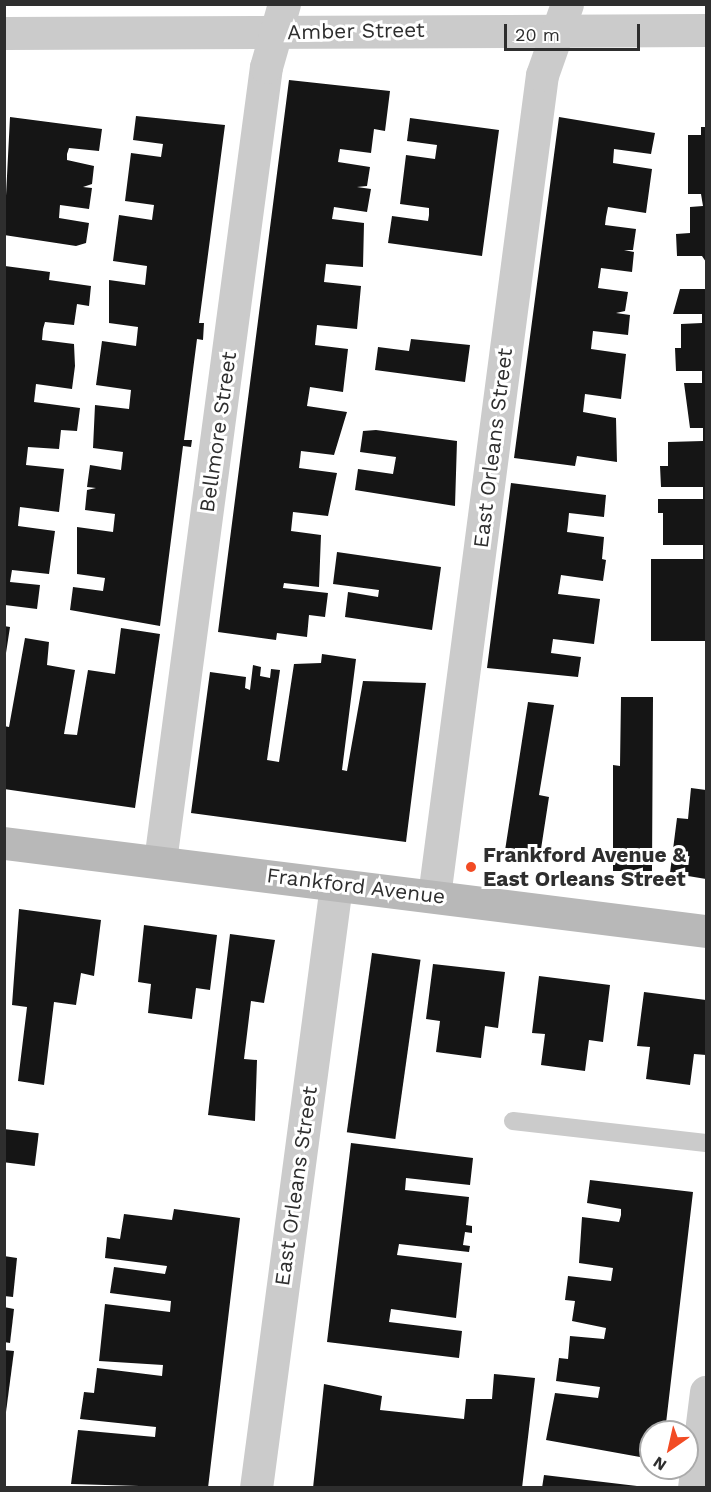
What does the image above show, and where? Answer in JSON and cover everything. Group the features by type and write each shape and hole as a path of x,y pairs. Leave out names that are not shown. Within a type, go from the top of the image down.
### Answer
{"main road":[{"name":"Frankford Avenue","path":"4,843 706,931"}],"street":[{"name":"Amber Street","path":"4,33 281,18 563,17 706,30"},
{"name":"East Orleans Street","path":"434,896 542,75 563,17"},
{"name":"Bellmore Street","path":"160,861 266,67 281,18"},
{"name":"East Orleans Street","path":"256,1488 336,885"},
{"path":"694,1488 706,1392"}],"lane":[{"path":"513,1121 706,1143"}],"building":[{"path":"289,80 390,91 385,131 374,129 371,153 340,149 338,162 370,167 367,186 357,187 371,189 367,212 334,207 332,219 364,223 363,267 326,264 324,282 361,286 357,329 317,325 315,345 348,349 343,392 310,387 307,406 347,412 334,455 301,451 299,468 337,473 328,516 293,512 291,531 321,535 319,587 284,583 283,588 328,593 325,617 309,615 307,637 277,633 276,640 218,632"},
{"path":"136,116 225,125 199,323 204,323 203,340 197,339 184,440 192,440 191,447 183,446 160,626 70,610 73,587 103,591 105,578 77,574 77,527 113,532 115,514 85,510 87,490 96,488 87,487 90,465 121,470 123,452 93,448 95,405 129,409 131,390 96,385 102,341 136,346 138,327 109,323 109,280 145,285 147,266 113,261 119,215 152,220 154,205 125,201 131,153 161,157 163,144 133,140"},
{"path":"10,117 102,129 99,151 69,148 67,154 67,160 94,166 92,184 83,187 92,188 89,209 60,205 59,218 89,223 86,243 76,246 4,235"},
{"path":"559,117 655,133 651,154 614,149 613,163 652,169 646,213 608,207 606,217 605,225 636,229 633,250 624,250 634,252 632,272 601,268 598,288 628,292 625,311 616,313 630,315 628,335 593,331 591,349 626,354 621,399 585,394 583,412 616,418 617,462 577,456 575,466 514,458"},
{"path":"410,118 499,130 482,256 388,243 392,216 428,221 429,208 400,204 406,155 435,159 437,145 407,141"},
{"path":"701,127 706,127 706,262 702,256 677,256 676,234 690,233 690,207 703,206 701,194 688,194 688,135 701,135"},
{"path":"5,266 50,272 49,280 91,286 89,306 77,304 74,325 45,322 43,329 42,340 74,344 75,366 72,389 36,384 34,402 80,408 77,431 61,430 59,449 28,447 26,465 64,469 59,512 20,507 18,526 55,531 49,574 12,570 10,582 40,585 37,609 5,605"},
{"path":"680,289 706,289 706,641 651,641 651,559 703,559 703,545 663,545 663,513 658,513 658,499 703,499 703,487 661,487 660,466 668,466 668,442 703,441 703,428 690,428 684,383 702,383 702,371 676,371 675,348 681,348 681,324 702,323 702,314 673,314"},
{"path":"411,339 470,345 465,382 375,370 378,347 409,351"},
{"path":"376,430 457,441 455,506 355,490 358,469 393,474 396,457 360,452 363,431"},
{"path":"511,483 606,495 604,517 569,513 567,532 604,537 602,559 606,560 603,581 561,575 558,594 600,599 594,644 553,639 551,653 581,657 578,677 487,668"},
{"path":"337,552 441,567 432,630 345,617 348,592 378,597 379,590 333,584"},
{"path":"4,626 10,627 6,653 4,653"},
{"path":"121,628 160,634 135,808 4,789 4,726 9,727 25,638 49,642 47,665 75,670 64,734 77,735 88,670 115,674"},
{"path":"322,654 356,659 342,770 347,771 363,681 426,683 406,842 191,813 210,672 246,677 245,688 250,690 253,665 261,667 260,676 270,678 271,669 280,670 267,760 279,762 294,664 321,663"},
{"path":"621,697 653,697 652,871 613,871 613,765 620,766"},
{"path":"528,702 554,705 539,795 549,797 539,862 504,857"},
{"path":"691,788 706,790 706,879 670,873 677,818 688,819"},
{"path":"19,909 101,920 94,976 81,973 76,1005 54,1002 44,1085 18,1081 27,1007 12,1005"},
{"path":"144,925 217,935 210,990 196,988 192,1019 148,1013 151,984 138,982"},
{"path":"230,934 275,940 264,1003 251,1001 244,1059 257,1060 255,1121 208,1115"},
{"path":"372,953 421,960 395,1139 347,1132"},
{"path":"433,964 505,972 498,1028 485,1026 481,1058 436,1052 440,1021 426,1019"},
{"path":"539,976 610,985 603,1042 589,1040 585,1071 541,1065 545,1034 532,1033"},
{"path":"644,992 706,1000 706,1055 694,1054 690,1085 646,1079 650,1047 637,1046"},
{"path":"4,1129 39,1133 35,1166 4,1162"},
{"path":"351,1143 473,1158 470,1185 406,1178 405,1190 469,1197 466,1225 472,1226 472,1233 465,1232 463,1245 470,1246 469,1252 399,1244 397,1255 462,1263 456,1318 391,1309 389,1322 462,1331 459,1358 327,1342"},
{"path":"590,1180 693,1192 666,1420 639,1420 639,1457 546,1440 555,1393 598,1398 600,1387 556,1381 559,1358 568,1359 570,1336 604,1339 606,1328 572,1321 575,1301 565,1300 568,1276 611,1281 613,1268 579,1263 582,1217 619,1222 621,1209 587,1203"},
{"path":"174,1209 240,1218 208,1488 71,1484 78,1430 155,1437 156,1427 80,1419 84,1392 94,1393 97,1368 162,1376 163,1365 99,1361 105,1304 170,1312 171,1301 110,1293 114,1267 165,1274 167,1266 105,1258 107,1237 120,1239 124,1214 172,1220"},
{"path":"4,1256 17,1258 13,1297 4,1296"},
{"path":"4,1307 14,1309 10,1343 4,1342"},
{"path":"4,1350 14,1351 6,1412 4,1412"},
{"path":"494,1374 535,1378 522,1488 313,1488 324,1384 382,1396 380,1410 464,1419 466,1399 492,1399"},
{"path":"544,1475 637,1486 637,1488 542,1488"}],"place":[{"name":"Frankford Avenue & East Orleans Street","path":"471,867"}]}
